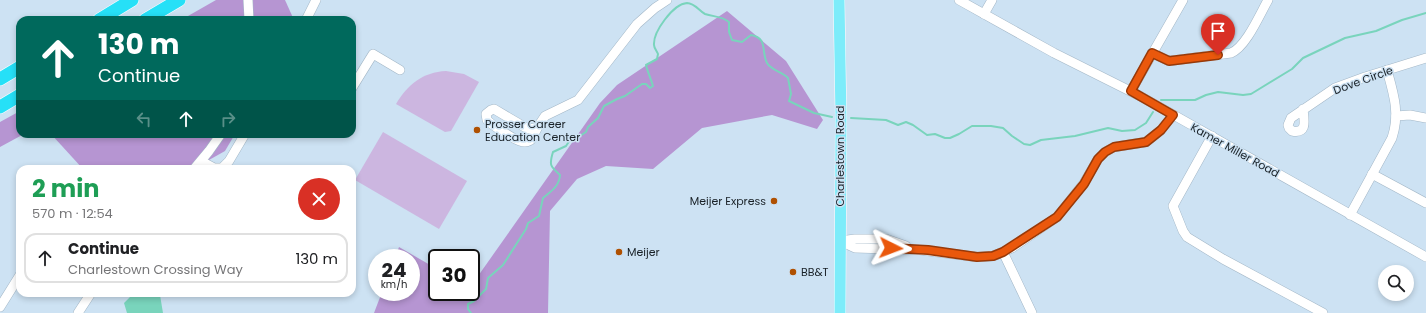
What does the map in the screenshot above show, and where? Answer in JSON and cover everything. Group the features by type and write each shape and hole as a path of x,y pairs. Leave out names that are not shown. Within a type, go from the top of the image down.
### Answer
{"highway":[{"path":"105,16 132,0"},
{"path":"153,16 179,0"},
{"path":"0,79 16,69"},
{"path":"0,107 16,97"}],"main road":[{"name":"Charlestown Road","path":"839,0 841,119 840,313"}],"street":[{"path":"248,0 249,16"},
{"path":"308,16 316,0"},
{"path":"539,125 535,128 528,129 494,109 486,114 489,122 522,142 531,140 545,116 578,100 637,24 652,10 667,0"},
{"name":"Kamer Miller Road","path":"959,0 1054,54 1131,91 1426,257"},
{"path":"984,14 992,0"},
{"path":"1131,91 1183,0"},
{"path":"1152,53 1169,61 1231,54 1237,51 1245,41 1268,0"},
{"path":"356,81 372,54 400,70"},
{"name":"Dove Circle","path":"1303,109 1342,85 1426,58"},
{"path":"1350,215 1392,138 1396,116 1394,96 1387,70"},
{"path":"840,241 855,239 886,239 917,250 977,257 993,256 1003,252 1057,217 1084,184 1098,159 1105,152 1114,147 1146,142 1161,130 1173,115"},
{"path":"1396,116 1410,115 1426,118"},
{"path":"1212,136 1173,206 1183,231 1187,237 1223,259 1323,313"},
{"path":"198,165 218,138"},
{"path":"225,165 229,161 242,138"},
{"path":"201,161 208,165"},
{"path":"1372,174 1426,203"},
{"path":"1003,252 1032,313"},
{"path":"0,307 16,281"},
{"path":"78,313 88,297"}],"shaded area":[{"path":"216,0 285,0 292,16 188,16"},
{"path":"727,11 786,61 823,120 817,129 772,115 702,128 653,169 606,166 577,179 550,211 548,313 374,313 379,301 420,301 420,259 428,264 428,301 480,301 480,273 600,103 617,85"},
{"path":"446,71 464,74 479,82 451,131 445,132 396,104 405,91 416,81 430,74"},
{"path":"16,113 17,138 0,147 0,122"},
{"path":"383,132 467,181 439,229 356,181"},
{"path":"55,138 233,138 225,151 200,165 79,165"},
{"path":"130,297 160,297 163,313 127,313 124,303"}],"waterway":[{"path":"471,313 468,309 468,304 474,301 486,289 488,278 503,265 526,229 528,223 539,216 543,198 558,183 560,175 551,165 553,152 566,146 572,137 580,136 586,132 588,127 598,118 604,106 625,96 642,84 646,84 650,88 653,86 646,65 657,59 658,54 654,47 657,33 660,26 676,8 690,3 705,14 726,20 729,22 729,32 732,40 742,42 751,35 760,39 767,63 788,78 791,94 789,101 814,113 832,117"},
{"path":"1161,100 1195,100 1218,92 1243,95 1251,94 1292,69 1303,58 1345,38 1376,31 1402,20 1426,13"},
{"path":"851,118 886,120 898,125 906,122 927,135 935,134 945,138 950,138 972,126 991,126 1003,128 1024,144 1030,145 1041,140 1075,136 1108,128 1122,131 1135,130 1146,123 1153,112"}],"place":[{"name":"Prosser Career Education Center","path":"477,130"},
{"name":"Meijer Express","path":"774,201"},
{"name":"Meijer","path":"619,252"},
{"name":"BB&T","path":"793,272"}],"route":[{"path":"891,248 928,250 977,257 993,256 1012,248 1057,217 1084,184 1092,168 1105,152 1114,147 1141,144 1146,142 1168,123 1173,115 1131,91 1152,53 1169,61 1218,55"}]}
